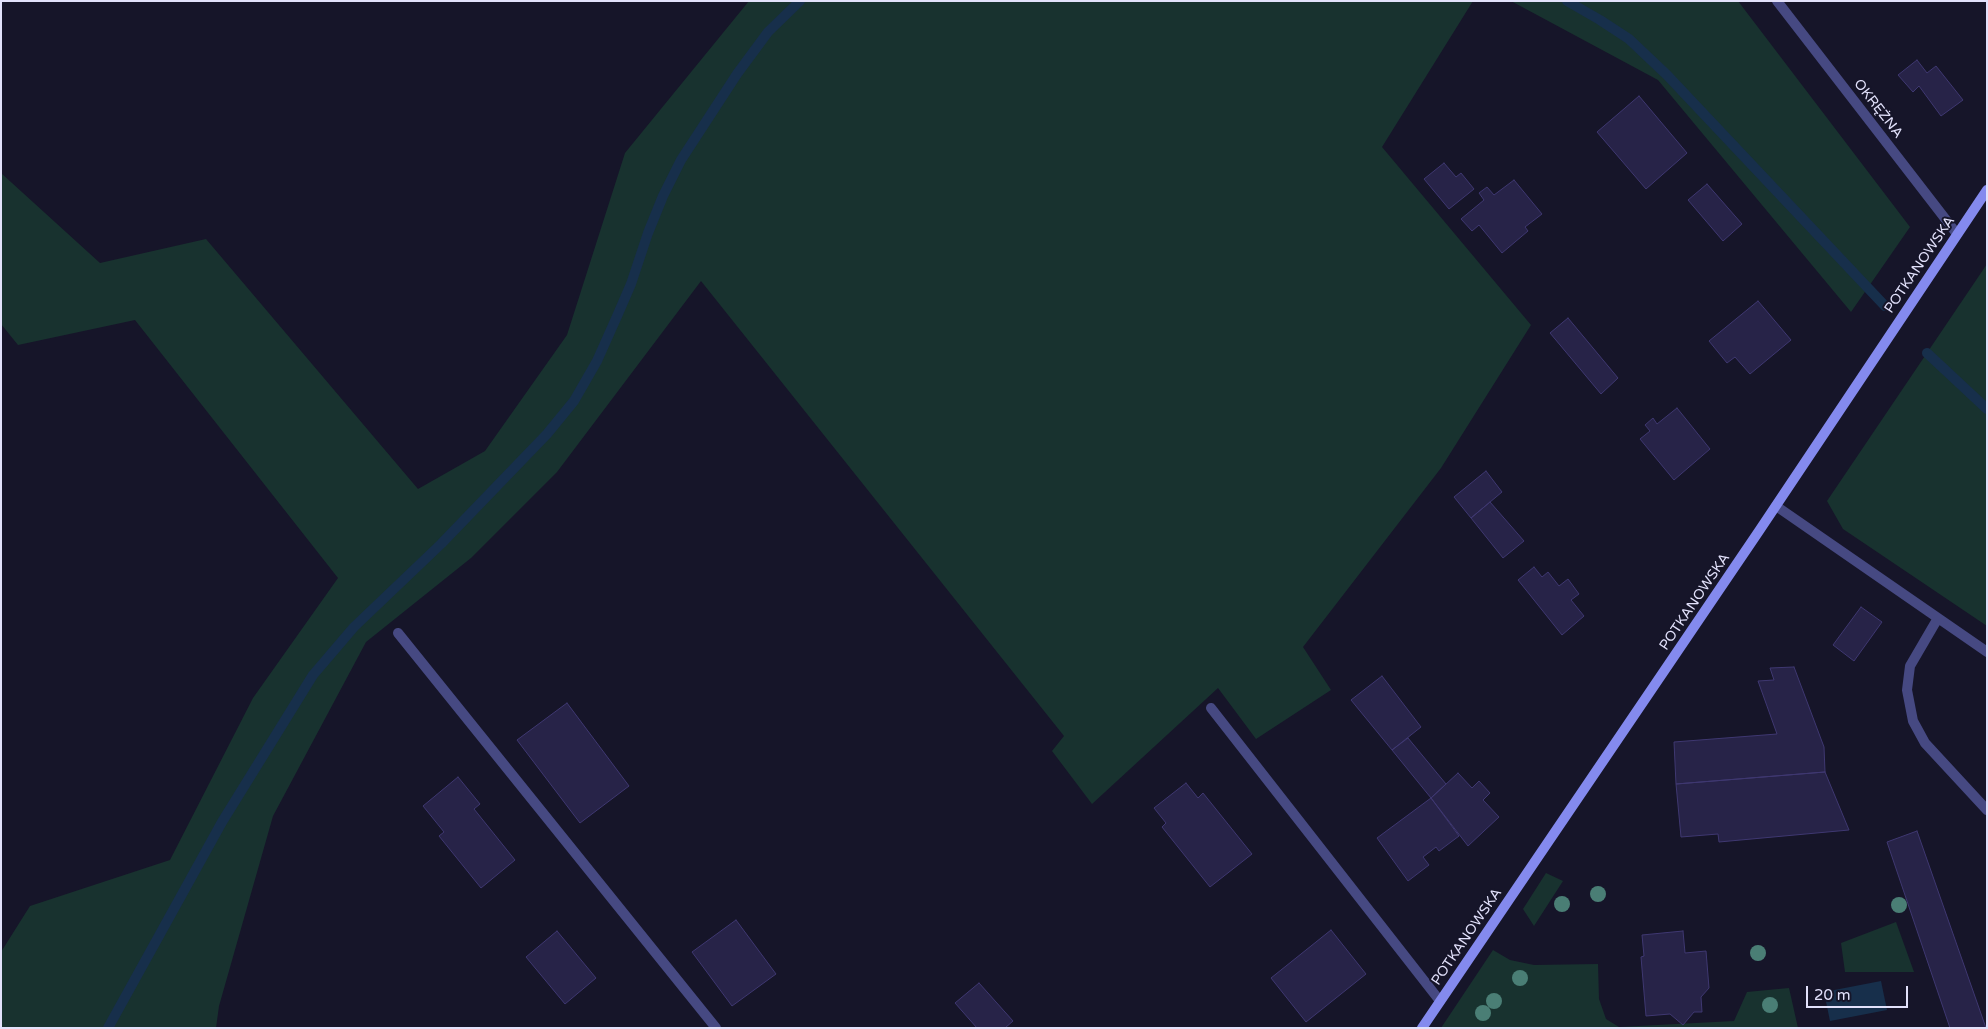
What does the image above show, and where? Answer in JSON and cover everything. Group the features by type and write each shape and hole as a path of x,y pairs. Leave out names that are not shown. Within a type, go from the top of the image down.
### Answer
{"street":[{"name":"OKRĘŻNA","path":"1778,1 1957,234"},
{"name":"POTKANOWSKA","path":"1422,1028 1776,506 1987,190"},
{"path":"1776,506 1987,652"},
{"path":"1938,618 1910,666 1907,690 1913,721 1926,743 1987,810"},
{"path":"398,633 716,1028"},
{"path":"1211,708 1440,1001"}],"green space":[{"path":"749,1 1473,1 1382,147 1531,325 1441,468 1303,647 1331,690 1256,739 1218,688 1092,804 1052,751 1064,736 701,281 557,472 471,558 366,642 273,816 219,1006 216,1028 1,1028 1,952 30,906 170,860 253,698 338,578 135,320 18,345 1,324 1,173 100,263 206,239 418,489 485,451 567,335 625,153"},
{"path":"1511,1 1738,1 1910,227 1851,312 1658,80"},
{"path":"1987,264 1987,626 1843,529 1827,501"},
{"path":"1546,873 1563,881 1534,926 1523,909"},
{"path":"1896,922 1914,972 1845,972 1841,943"},
{"path":"1493,950 1510,960 1534,965 1598,964 1599,999 1606,1019 1619,1027 1734,1021 1747,992 1789,988 1798,1028 1441,1028"}],"water":[{"path":"1881,981 1887,1010 1830,1021 1824,992"}],"building":[{"path":"1917,60 1927,73 1936,66 1963,100 1941,116 1919,86 1913,92 1898,75"},
{"path":"1639,96 1687,153 1646,189 1597,132"},
{"path":"1444,163 1456,177 1461,173 1474,189 1449,209 1424,179"},
{"path":"1514,180 1542,214 1525,227 1528,231 1502,253 1479,225 1472,231 1461,219 1484,200 1479,193 1487,187 1494,195"},
{"path":"1707,184 1742,224 1723,241 1688,200"},
{"path":"1758,301 1791,340 1750,374 1735,357 1727,363 1709,341"},
{"path":"1568,318 1618,378 1601,394 1550,333"},
{"path":"1677,408 1710,449 1674,480 1640,439 1650,431 1645,425 1653,418 1657,424"},
{"path":"1486,471 1502,492 1471,518 1454,497"},
{"path":"1490,502 1524,541 1503,558 1471,518"},
{"path":"1534,567 1542,577 1548,572 1559,586 1568,579 1579,594 1571,600 1584,616 1562,635 1518,580"},
{"path":"1861,607 1882,622 1854,661 1833,645"},
{"path":"1794,667 1824,747 1825,772 1676,784 1674,742 1777,734 1758,681 1774,680 1770,668"},
{"path":"1382,676 1421,727 1392,750 1351,700"},
{"path":"567,703 629,786 580,823 517,740"},
{"path":"1408,738 1446,784 1431,798 1392,750"},
{"path":"1825,772 1849,830 1719,842 1718,834 1681,837 1676,784"},
{"path":"1458,773 1472,788 1479,781 1490,793 1483,800 1499,817 1468,846 1431,798"},
{"path":"458,777 480,804 474,809 515,860 481,888 439,836 444,832 423,806"},
{"path":"1186,783 1198,798 1203,793 1252,854 1210,887 1162,827 1166,823 1154,808"},
{"path":"1431,798 1459,836 1439,851 1436,847 1423,857 1429,865 1408,881 1377,838"},
{"path":"1917,831 1986,1028 1950,1028 1887,842"},
{"path":"736,920 776,974 732,1006 692,952"},
{"path":"1331,930 1366,974 1306,1022 1271,978"},
{"path":"557,931 596,978 565,1004 526,957"},
{"path":"1683,931 1685,953 1706,951 1709,988 1701,997 1702,1012 1694,1012 1683,1025 1670,1014 1646,1016 1641,957 1644,956 1642,935"},
{"path":"979,983 1013,1021 1005,1028 977,1028 955,1003"}],"waterway":[{"path":"108,1028 222,822 313,675 354,627 441,544 547,434 574,401 597,361 618,314 663,196 681,160 737,74 768,32 800,1"},
{"path":"1567,1 1629,39 1667,75 1885,306"},
{"path":"1927,353 1987,409"}]}
